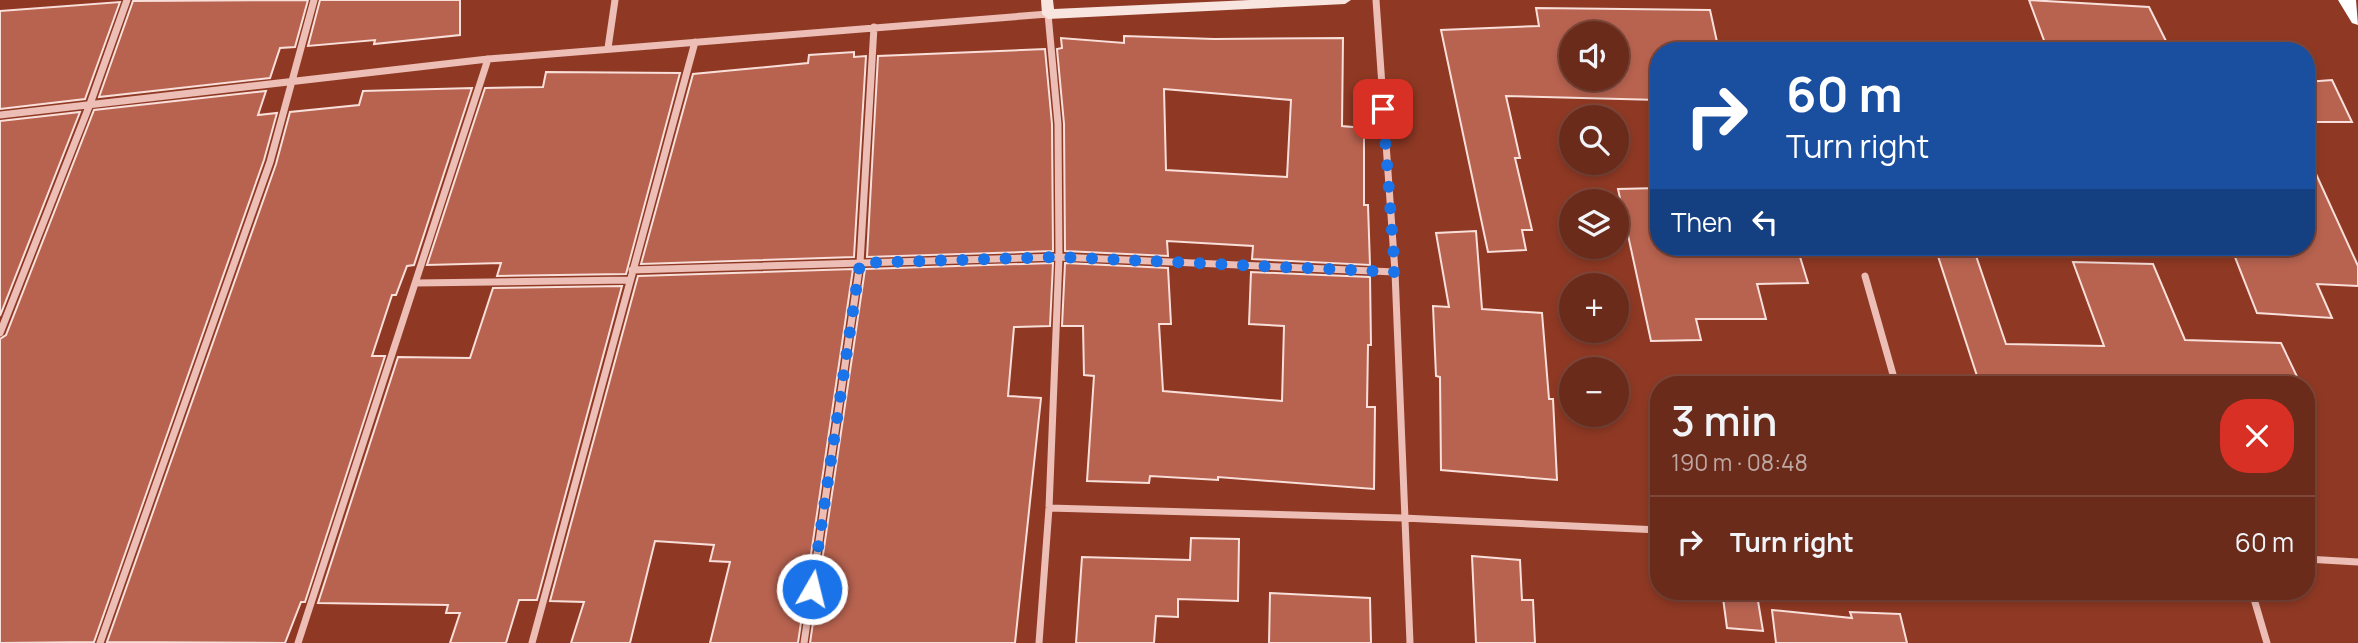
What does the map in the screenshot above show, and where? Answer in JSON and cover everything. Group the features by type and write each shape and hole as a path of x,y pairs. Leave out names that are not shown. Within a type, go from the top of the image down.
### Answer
{"highway":[{"path":"2347,0 2358,18"}],"main road":[{"path":"1047,0 1048,14 1345,0"}],"street":[{"path":"0,333 90,104 127,0"},
{"path":"100,643 270,162 314,0"},
{"path":"608,48 615,0"},
{"path":"1376,0 1395,272 1410,643"},
{"path":"0,115 488,59 1048,14 1058,124 1059,257 1049,508 1039,643"},
{"path":"804,643 860,263 874,27"},
{"path":"532,643 695,42"},
{"path":"298,643 488,59"},
{"path":"632,270 1059,257 1395,272"},
{"path":"1865,276 1893,376"},
{"path":"416,283 630,281"},
{"path":"1049,508 1403,518 1650,530"},
{"path":"2315,560 2358,562"},
{"path":"2254,600 2267,643"}],"building":[{"path":"308,0 295,47 280,48 270,78 99,97 133,1"},
{"path":"320,0 460,0 460,35 374,44 375,40 308,46"},
{"path":"2029,0 2149,7 2166,42 2045,42"},
{"path":"120,2 85,99 0,109 0,11"},
{"path":"1536,8 1710,10 1717,42 1650,42 1650,100 1506,96 1520,158 1515,158 1532,230 1522,230 1526,250 1488,252 1441,30 1539,26"},
{"path":"1124,36 1214,39 1343,38 1342,126 1364,128 1364,205 1368,205 1370,265 1252,259 1253,246 1167,241 1168,256 1065,251 1064,124 1057,49 1062,48 1061,38 1124,43","holes":["1164,89 1291,100 1287,177 1166,170"]},
{"path":"1045,49 1052,124 1053,251 867,257 878,56"},
{"path":"854,52 854,57 866,56 854,257 641,264 693,74 808,63 809,55"},
{"path":"546,72 680,73 626,274 497,276 501,263 427,265 485,88 543,87"},
{"path":"2332,80 2352,122 2315,122 2315,81"},
{"path":"472,88 414,265 407,266 396,295 392,295 372,356 385,356 305,602 301,602 285,643 107,642 276,164 290,112 359,105 363,91"},
{"path":"266,91 258,115 277,113 264,160 94,642 0,643 0,339 6,335 94,110"},
{"path":"80,112 0,316 0,121"},
{"path":"2315,172 2358,266 2358,286 2317,284 2332,318 2257,313 2235,256 2315,256"},
{"path":"1650,188 1650,256 1800,256 1808,283 1757,284 1766,319 1696,319 1701,340 1651,341 1629,240 1629,189 1618,189"},
{"path":"1476,231 1482,309 1542,313 1549,399 1553,399 1557,480 1441,470 1440,377 1436,376 1433,306 1449,307 1436,233"},
{"path":"1938,256 1976,256 2006,344 2104,346 2073,262 2153,264 2185,340 2281,343 2297,376 1977,376"},
{"path":"1053,263 1050,326 1014,327 1008,396 1041,398 1015,643 810,643 865,269"},
{"path":"1065,263 1168,268 1171,324 1159,324 1163,391 1282,401 1284,326 1249,324 1251,272 1370,277 1371,345 1368,345 1367,407 1375,407 1374,489 1218,477 1218,480 1150,476 1149,483 1087,481 1094,376 1084,375 1083,326 1062,326"},
{"path":"853,269 798,643 710,643 730,562 710,561 714,545 655,541 630,643 571,643 584,602 550,601 638,276"},
{"path":"622,286 537,600 519,600 506,643 450,643 460,613 446,613 448,605 318,603 398,357 470,358 493,288"},
{"path":"1191,538 1239,539 1238,601 1178,599 1178,617 1156,616 1154,643 1076,643 1082,557 1190,560"},
{"path":"1472,556 1520,560 1522,600 1533,600 1535,643 1476,643"},
{"path":"1270,593 1370,598 1371,643 1269,643"},
{"path":"1723,600 1758,601 1763,631 1727,628"},
{"path":"1772,610 1852,618 1850,612 1900,614 1907,643 1776,643"}],"route":[{"path":"812,589 860,263 1059,257 1395,272 1383,109"}]}
